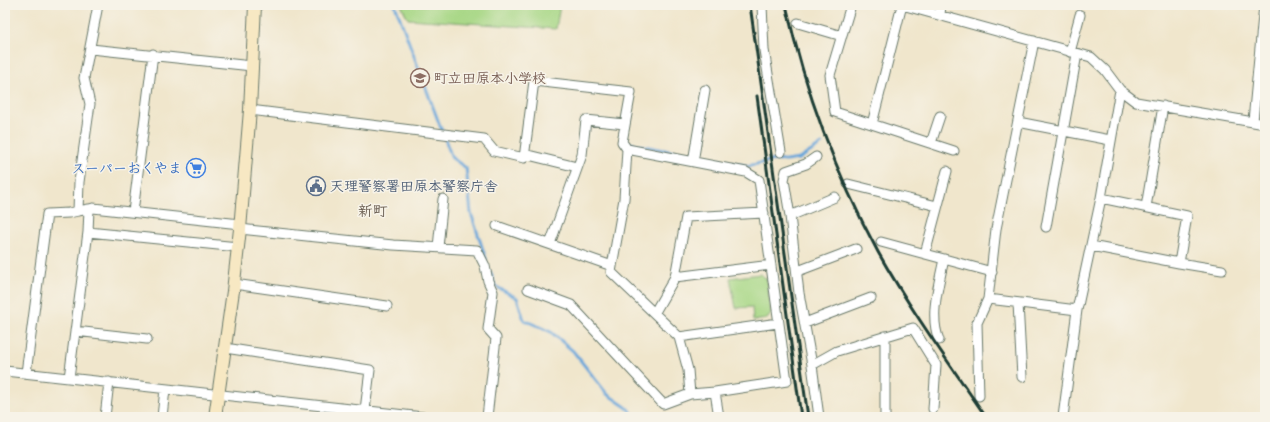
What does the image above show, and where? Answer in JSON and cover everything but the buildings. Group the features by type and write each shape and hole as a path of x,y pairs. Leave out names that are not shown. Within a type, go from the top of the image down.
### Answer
{"street":[{"path":"78,210 79,182 90,104 84,78 91,49 98,5"},
{"path":"215,417 238,247 250,110 255,5"},
{"path":"762,5 764,50 781,152"},
{"path":"851,5 830,75 835,112 954,151"},
{"path":"872,124 902,5 1091,57 1106,70 1120,90 1136,102 1265,124"},
{"path":"940,15 941,5"},
{"path":"1253,121 1263,35 1264,5"},
{"path":"1046,226 1064,131 1080,15"},
{"path":"798,23 842,36"},
{"path":"979,396 977,323 988,299 996,229 1034,41"},
{"path":"91,49 153,54 252,66"},
{"path":"133,212 153,54"},
{"path":"250,110 484,139 494,151 524,158 534,81 631,92 622,142 627,150 624,199 611,272 655,312 679,338 688,370 690,394"},
{"path":"693,158 705,90"},
{"path":"1063,417 1077,310 1101,198 1120,90"},
{"path":"1146,207 1163,106"},
{"path":"930,143 940,116"},
{"path":"550,244 582,154 586,120 625,124"},
{"path":"1018,122 1110,140"},
{"path":"528,289 571,305 663,404 690,394 715,392 787,381 759,180 746,172 693,158 627,150"},
{"path":"524,154 577,167"},
{"path":"816,157 806,164 786,171 784,180 798,271 799,292 812,365 819,417"},
{"path":"925,254 947,171"},
{"path":"848,184 938,206"},
{"path":"790,216 835,197"},
{"path":"1101,198 1187,216 1179,263"},
{"path":"438,247 443,199"},
{"path":"26,373 47,214 69,214 78,210 93,208 393,245 477,250 486,266 488,281 493,292 488,329 496,338 487,417"},
{"path":"69,378 88,232 89,209"},
{"path":"655,312 676,277 686,217 764,212"},
{"path":"497,226 612,266"},
{"path":"88,232 238,247"},
{"path":"881,242 992,272"},
{"path":"1091,246 1222,270"},
{"path":"798,271 856,249"},
{"path":"939,340 934,328 937,293 944,258"},
{"path":"676,277 770,265"},
{"path":"234,284 387,306"},
{"path":"805,324 871,298"},
{"path":"988,299 1077,310"},
{"path":"1018,303 1022,377"},
{"path":"679,338 778,323"},
{"path":"812,365 837,351 912,328 936,365 933,409"},
{"path":"75,331 147,339"},
{"path":"885,336 885,417"},
{"path":"225,348 370,370 360,412"},
{"path":"5,371 360,412 423,417"},
{"path":"105,417 109,382"},
{"path":"162,417 165,389"},
{"path":"715,392 719,417"}],"green space":[{"path":"401,5 560,5 556,29 408,19"},
{"path":"760,274 767,279 771,314 767,319 753,321 752,307 736,308 730,278"}],"waterway":[{"path":"395,5 452,158 466,168 471,213 486,259"},
{"path":"626,140 628,143 748,166 774,160 786,161 799,159 822,144"},
{"path":"491,274 495,286 517,298 524,320 551,332 573,351 607,394 626,407 636,417"}],"railway":[{"path":"750,5 808,417"},
{"path":"786,5 802,69 823,132 863,223 903,294 986,417"},
{"path":"757,96 801,417"}],"place":[{"name":"町立田原本小学校","path":"420,78"},
{"name":"スーパーおくやま","path":"196,168"},
{"name":"天理警察署田原本警察庁舎","path":"316,186"}],"district":[{"name":"新町","path":"373,211"}]}
